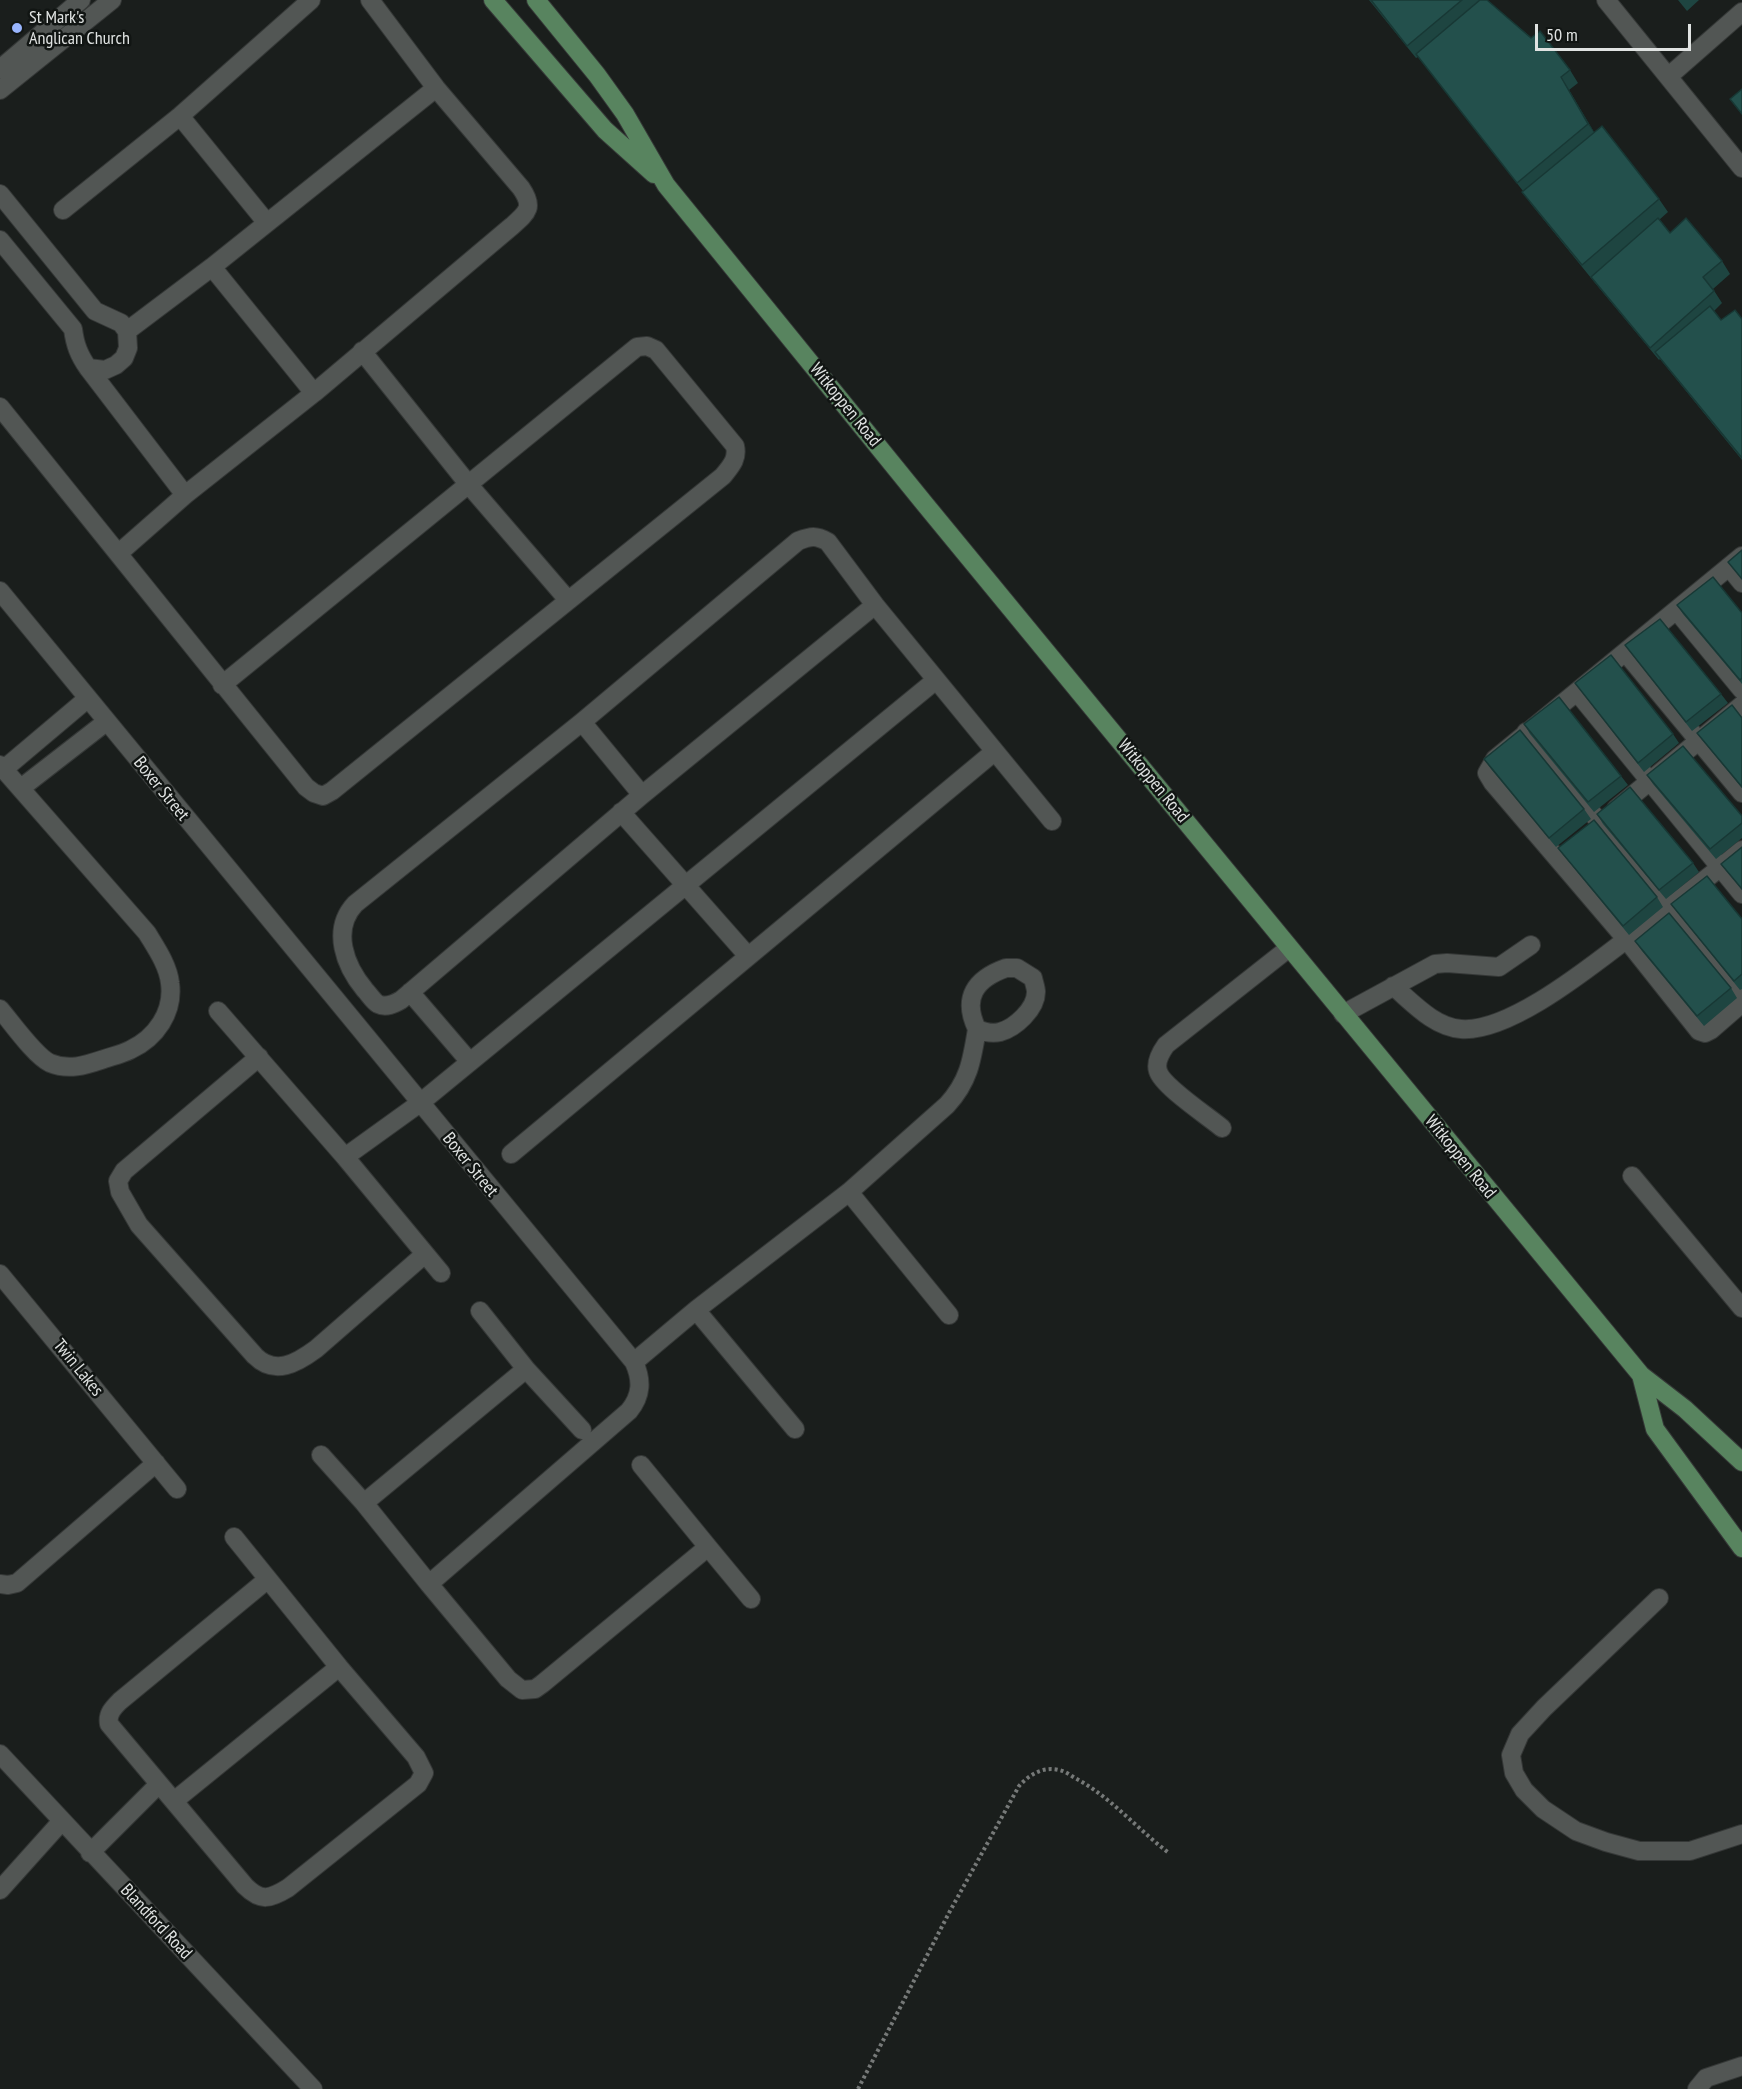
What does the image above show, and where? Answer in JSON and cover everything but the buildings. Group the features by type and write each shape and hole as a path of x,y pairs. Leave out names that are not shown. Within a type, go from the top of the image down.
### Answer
{"main road":[{"name":"Witkoppen Road","path":"493,0 605,130 666,185 1641,1375 1685,1409 1742,1462"},
{"name":"Witkoppen Road","path":"536,0 597,75 625,114 666,185"},
{"name":"Witkoppen Road","path":"1641,1375 1655,1429 1742,1548"}],"street":[{"path":"0,69 81,0"},
{"path":"0,90 112,0"},
{"path":"63,210 180,116 311,0"},
{"path":"119,553 185,495 314,393 524,217 529,206 521,188 436,88 370,0"},
{"path":"1606,0 1742,168"},
{"path":"1669,76 1742,12"},
{"path":"127,331 212,267 436,88"},
{"path":"180,116 267,223"},
{"path":"0,194 95,311 121,323 127,331 128,348 124,358 105,370 88,368"},
{"path":"0,240 73,330 81,358 185,495"},
{"path":"16,260 38,241"},
{"path":"212,267 314,393"},
{"path":"0,407 119,553 222,685 306,787 322,795 332,791 723,476 736,457 736,449 656,350 647,346 633,349 222,685"},
{"path":"362,351 469,485 568,600"},
{"path":"875,605 621,812 410,993 393,1004 385,1006 378,1004 360,984 345,959 342,939 345,916 355,904 582,722 798,541 811,536 828,542 875,605 1052,821"},
{"path":"1742,583 1736,562 1526,732 1495,759 1487,773 1493,783 1626,939 1699,1031 1705,1033 1711,1030 1742,1004"},
{"name":"Boxer Street","path":"0,591 634,1362"},
{"path":"1677,611 1742,690"},
{"path":"1626,652 1742,793"},
{"path":"345,1157 420,1103 936,680"},
{"path":"1577,692 1742,894"},
{"path":"0,1009 43,1059 53,1065 67,1067 81,1067 131,1050 152,1036 167,1014 170,982 164,963 147,933 2,767 87,699"},
{"path":"1557,858 1742,705"},
{"path":"21,788 106,722"},
{"path":"582,722 642,795"},
{"path":"1526,732 1742,997"},
{"path":"511,1154 994,752"},
{"path":"621,812 748,956"},
{"path":"1393,986 1436,1022 1450,1028 1475,1029 1521,1011 1578,977 1742,850"},
{"path":"1343,1014 1435,964 1499,967 1531,945"},
{"path":"1222,1128 1165,1082 1157,1070 1159,1055 1166,1045 1289,948"},
{"path":"410,993 470,1062"},
{"path":"218,1011 345,1157 441,1273"},
{"path":"429,1584 629,1411 638,1398 637,1370 634,1362 696,1310 849,1192 947,1105 959,1092 968,1076 977,1029"},
{"path":"259,1057 124,1171 118,1181 120,1192 139,1225 255,1356 266,1365 278,1367 299,1361 316,1349 425,1254"},
{"path":"1632,1176 1742,1308"},
{"path":"849,1192 949,1315"},
{"name":"Twin Lakes","path":"0,1274 177,1489"},
{"path":"696,1310 795,1429"},
{"path":"480,1311 526,1369 582,1430"},
{"path":"364,1503 526,1369"},
{"path":"321,1455 364,1503 518,1689 529,1690 542,1684 708,1547"},
{"path":"0,1584 17,1583 156,1463"},
{"path":"641,1465 751,1599"},
{"path":"234,1537 339,1667 416,1757 423,1773 418,1784 288,1888 266,1897 258,1896 245,1886 108,1724 109,1714 120,1701 267,1579"},
{"path":"1659,1598 1544,1708 1521,1734 1511,1755 1514,1773 1524,1790 1543,1809 1576,1831 1639,1851 1690,1851 1742,1834"},
{"path":"174,1801 339,1667"},
{"name":"Blandford Road","path":"0,1754 61,1822 313,2089"},
{"path":"90,1853 159,1784"},
{"path":"0,1890 61,1822"},
{"path":"1698,2089 1706,2079 1742,2066"}],"path":[{"path":"858,2089 950,1911 1019,1786 1028,1776 1047,1769 1060,1770 1083,1782 1117,1807 1169,1853"}],"place":[{"name":"St Mark's Anglican Church","path":"17,28"}]}
